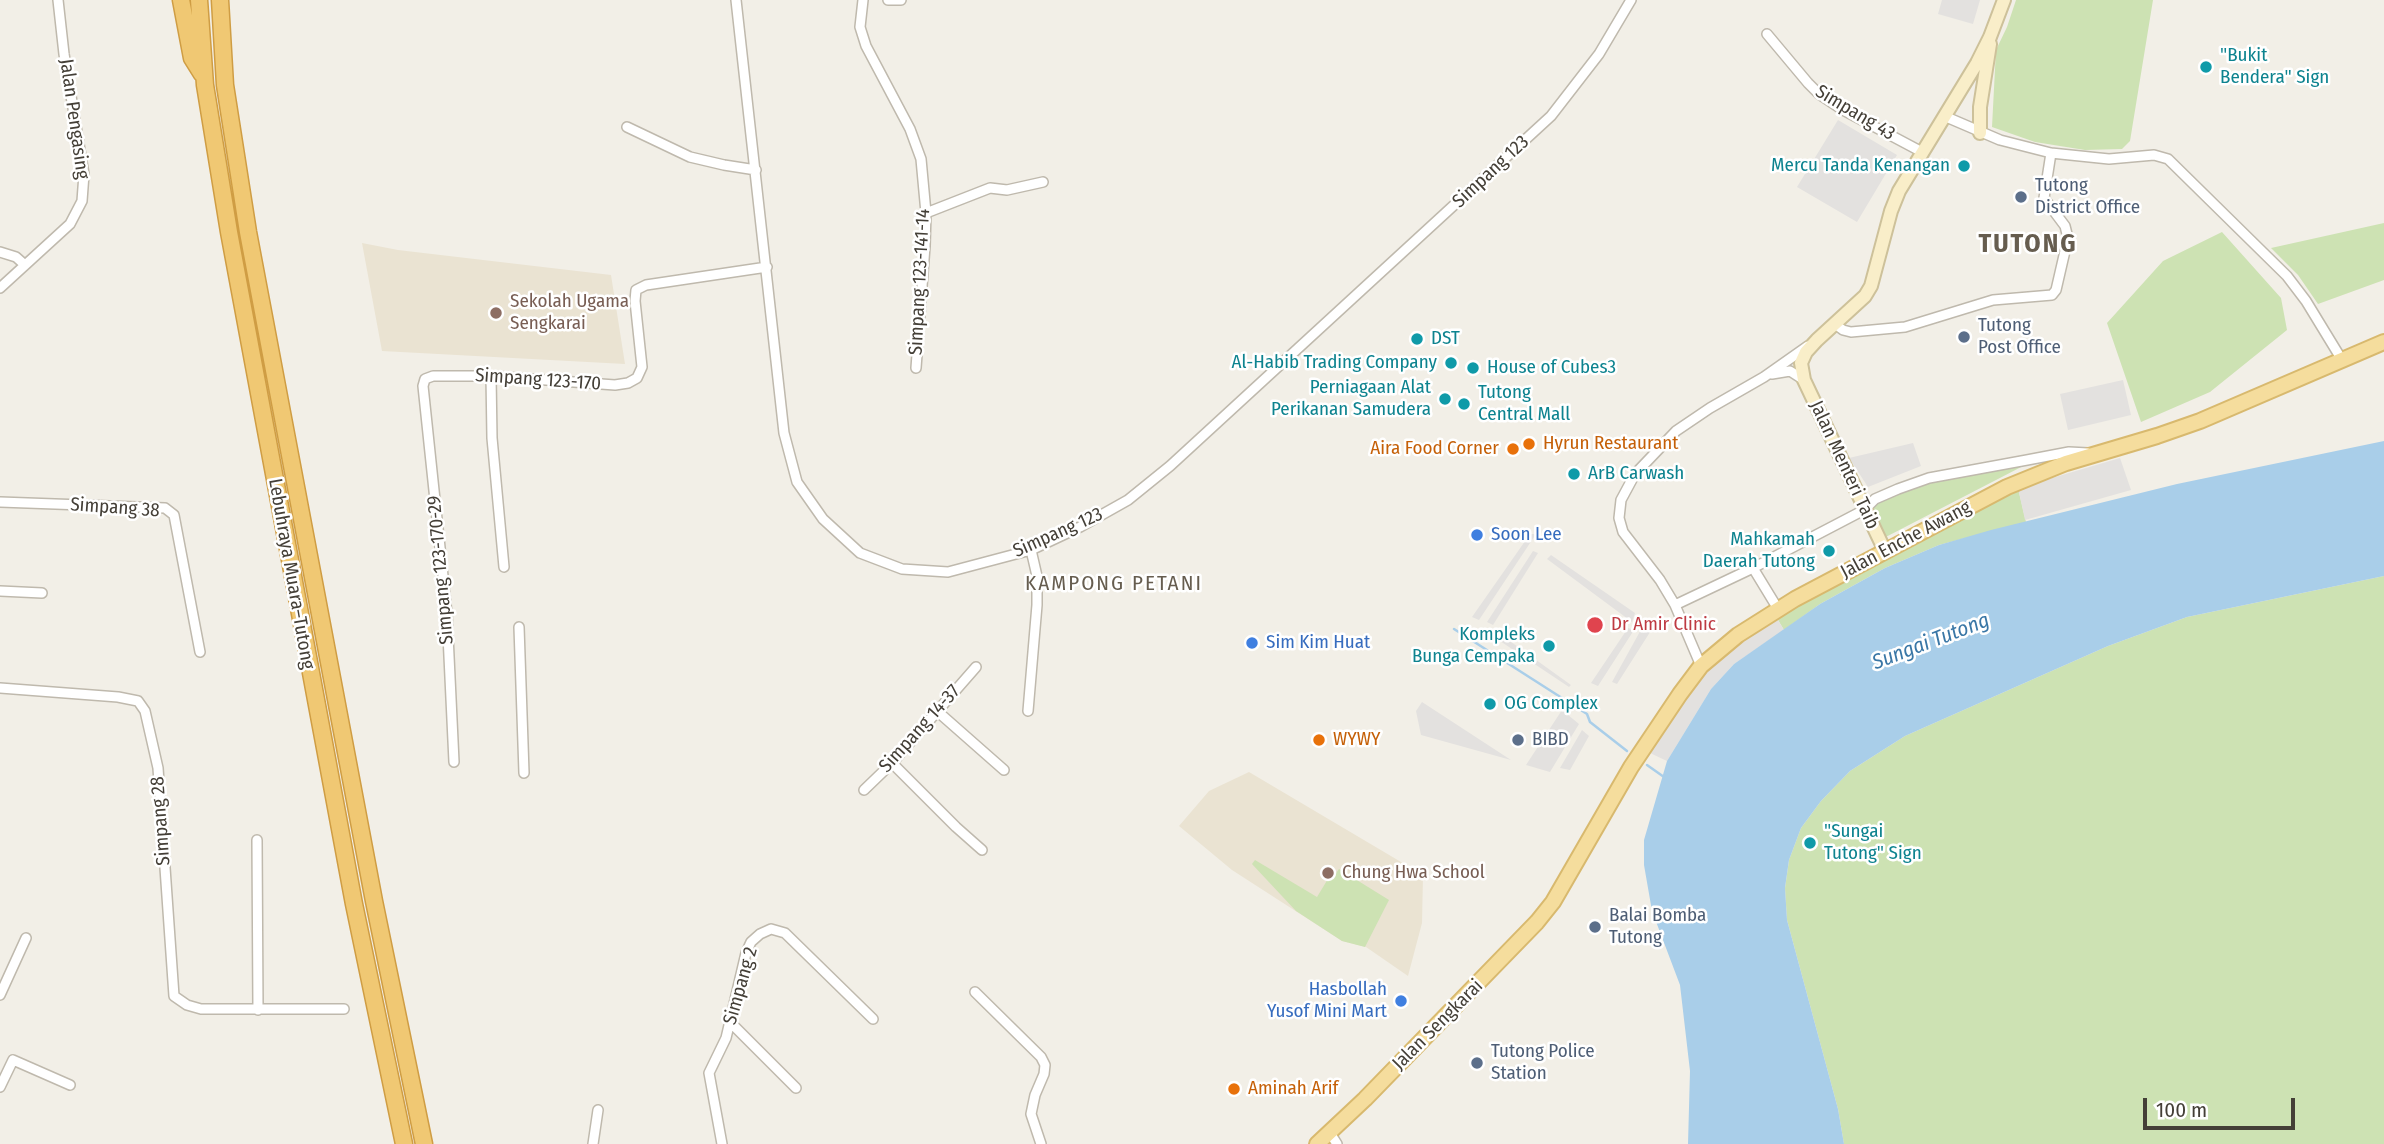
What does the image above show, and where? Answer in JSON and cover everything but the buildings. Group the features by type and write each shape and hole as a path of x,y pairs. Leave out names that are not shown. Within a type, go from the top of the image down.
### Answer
{"highway":[{"path":"181,0 192,58 205,79"},
{"name":"Lebuhraya Muara–Tutong","path":"199,0 205,79 224,206 313,692 404,1144"},
{"name":"Lebuhraya Muara–Tutong","path":"220,0 225,85 248,232 373,901 424,1144"}],"main road":[{"name":"Jalan Enche Awang","path":"1553,902 1631,766 1701,666 1738,635 1778,609 2007,487 2097,453 2200,421 2384,342"},
{"name":"Jalan Sengkarai","path":"1317,1144 1334,1139 1513,949 1553,902"}],"street":[{"name":"Jalan Pengasing","path":"0,288 69,224 82,201 84,187 58,0"},
{"name":"Simpang 123","path":"736,0 784,433 797,482 824,519 860,553 902,569 948,572 1031,550 1080,527 1128,500 1170,466 1550,116 1599,54 1631,0"},
{"name":"Simpang 123-141-14","path":"863,0 860,27 866,46 905,117 920,159 926,213 916,368"},
{"path":"888,0 901,0"},
{"path":"1701,666 1675,605 1660,580 1623,532 1619,518 1620,500 1635,474 1676,431 1764,377 1817,340 1865,296 1871,286 1891,211 1922,152 1990,37 2004,0"},
{"name":"Simpang 43","path":"1767,34 1819,94 1843,110 1922,152"},
{"path":"1980,133 1980,107 1990,37"},
{"path":"1944,116 1980,133 2051,153 2109,159 2154,155 2168,159 2287,276 2343,360"},
{"path":"627,127 690,157 756,170"},
{"path":"1835,324 1852,332 1905,327 1993,300 2052,295 2056,290 2068,238 2066,226 2044,198 2051,153"},
{"path":"926,213 990,188 1007,190 1043,182"},
{"path":"0,252 16,257 25,265"},
{"name":"Simpang 123-170","path":"425,379 433,376 491,376 615,385 628,383 637,378 642,367 636,290 646,285 767,267"},
{"path":"1804,380 1803,357 1817,340"},
{"path":"1764,377 1790,371 1804,380"},
{"path":"491,376 492,438 504,566"},
{"name":"Simpang 123-170-29","path":"425,379 423,386 447,614 454,762"},
{"name":"Jalan Menteri Taib","path":"1804,380 1885,551"},
{"path":"1675,605 1864,510 1875,499 1929,478 2069,452 2097,453"},
{"name":"Simpang 38","path":"0,502 165,508 174,515 200,652"},
{"path":"1028,711 1037,605 1037,576 1031,550"},
{"path":"1753,568 1778,609"},
{"path":"0,591 43,593"},
{"path":"519,627 524,774"},
{"name":"Simpang 14-37","path":"864,790 892,763 976,667"},
{"name":"Simpang 28","path":"0,688 118,697 138,701 145,711 158,768 174,996 187,1006 201,1009 344,1009"},
{"path":"937,711 1004,769"},
{"path":"892,763 982,850"},
{"path":"257,840 258,1010"},
{"name":"Simpang 2","path":"722,1144 709,1073 726,1038 746,953 751,942 760,934 771,929 785,933 873,1019"},
{"path":"0,995 26,938"},
{"path":"975,992 1041,1057 1045,1065 1031,1114 1041,1144"},
{"path":"730,1022 796,1088"},
{"path":"0,1087 13,1060 70,1085"},
{"path":"593,1144 598,1110"}],"shaded area":[{"path":"1942,0 1980,0 1973,24 1938,14"},
{"path":"1838,120 1897,155 1857,222 1797,187"},
{"name":"Sekolah Ugama Sengkarai","path":"362,243 398,250 611,275 625,364 382,351"},
{"path":"2123,380 2131,415 2068,430 2060,394"},
{"path":"1913,443 1921,466 1868,487 1849,458"},
{"path":"2120,458 2131,490 2025,520 2018,488"},
{"path":"1530,534 1536,534 1479,620 1472,617"},
{"path":"1533,551 1538,553 1493,625 1487,622"},
{"path":"1551,555 1635,613 1632,622 1547,559"},
{"path":"1775,615 1784,630 1734,664 1711,689 1667,761 1650,753 1668,719 1713,659"},
{"path":"1643,626 1652,629 1617,684 1612,682"},
{"path":"1628,628 1634,630 1598,686 1591,683"},
{"path":"1500,634 1571,685 1569,687 1497,639"},
{"path":"1422,702 1511,760 1421,735 1416,711"},
{"path":"1562,710 1579,724 1550,772 1526,765"},
{"path":"1582,730 1589,736 1570,770 1560,768"},
{"name":"Chung Hwa School","path":"1249,772 1423,875 1422,923 1408,976 1366,947 1342,941 1232,870 1179,826 1209,791"}],"green space":[{"path":"2016,0 2153,0 2130,141 2122,149 2085,150 2035,142 1992,127 1996,50"},
{"path":"2384,223 2384,280 2318,304 2298,275 2271,248"},
{"path":"2222,232 2281,298 2287,330 2210,392 2141,422 2107,323 2163,261"},
{"path":"2025,465 1880,540 1865,507 1928,481"},
{"path":"2018,488 2026,522 1939,545 1885,568 1820,604 1784,630 1775,615"},
{"path":"2384,576 2384,1144 1844,1144 1838,1109 1787,920 1785,888 1789,860 1801,828 1821,801 1850,771 1905,736 2108,646 2187,617"},
{"path":"1255,860 1317,897 1331,874 1334,876 1339,869 1389,900 1365,947 1342,941 1296,911 1252,864"}],"water":[{"name":"Sungai Tutong","path":"2384,441 2384,576 2187,617 2108,646 1905,736 1850,771 1821,801 1801,828 1789,860 1785,888 1787,920 1838,1109 1844,1144 1688,1144 1690,1071 1680,985 1652,911 1644,865 1644,840 1667,761 1711,689 1734,664 1820,604 1885,568 1939,545 2177,484"}],"waterway":[{"path":"1454,629 1587,714 1590,722 1627,751"},
{"path":"1647,765 1664,777"}],"place":[{"name":"\"Bukit Bendera\" Sign","path":"2206,67"},
{"name":"Mercu Tanda Kenangan","path":"1964,166"},
{"name":"Tutong District Office","path":"2021,197"},
{"name":"Sekolah Ugama Sengkarai","path":"496,313"},
{"name":"Tutong Post Office","path":"1964,337"},
{"name":"DST","path":"1417,339"},
{"name":"Al-Habib Trading Company","path":"1451,363"},
{"name":"House of Cubes3","path":"1473,368"},
{"name":"Perniagaan Alat Perikanan Samudera","path":"1445,399"},
{"name":"Tutong Central Mall","path":"1464,404"},
{"name":"Hyrun Restaurant","path":"1529,444"},
{"name":"Aira Food Corner","path":"1513,449"},
{"name":"ArB Carwash","path":"1574,474"},
{"name":"Soon Lee","path":"1477,535"},
{"name":"Mahkamah Daerah Tutong","path":"1829,551"},
{"name":"Dr Amir Clinic","path":"1595,625"},
{"name":"Sim Kim Huat","path":"1252,643"},
{"name":"Kompleks Bunga Cempaka","path":"1549,646"},
{"name":"OG Complex","path":"1490,704"},
{"name":"WYWY","path":"1319,740"},
{"name":"BIBD","path":"1518,740"},
{"name":"\"Sungai Tutong\" Sign","path":"1810,843"},
{"name":"Chung Hwa School","path":"1328,873"},
{"name":"Balai Bomba Tutong","path":"1595,927"},
{"name":"Hasbollah Yusof Mini Mart","path":"1401,1001"},
{"name":"Tutong Police Station","path":"1477,1063"},
{"name":"Aminah Arif","path":"1234,1089"}],"district":[{"name":"TUTONG","path":"2028,245"},
{"name":"KAMPONG PETANI","path":"1114,584"}]}
